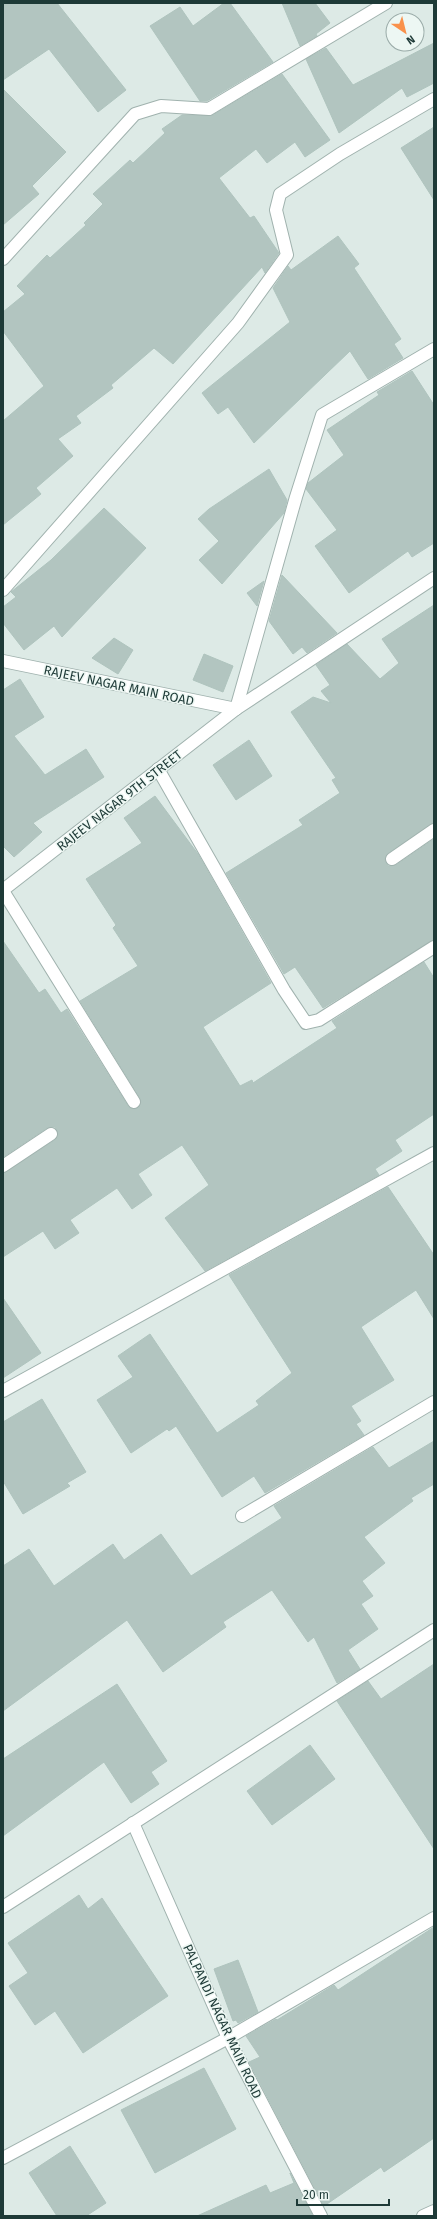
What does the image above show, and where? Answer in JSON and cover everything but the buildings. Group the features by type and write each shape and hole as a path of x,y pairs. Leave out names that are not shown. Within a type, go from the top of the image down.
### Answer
{"street":[{"path":"3,259 135,114 161,106 209,109 386,3"},
{"path":"3,590 238,323 287,255 276,210 280,194 340,154 434,99"},
{"path":"236,710 296,497 322,415 434,349"},
{"name":"RAJEEV NAGAR 9TH STREET","path":"3,891 158,769 236,710 434,578"},
{"name":"RAJEEV NAGAR MAIN ROAD","path":"3,661 236,710"},
{"path":"158,769 284,990 306,1023 319,1020 434,948"},
{"path":"392,859 434,830"},
{"path":"3,891 134,1102"},
{"path":"3,1166 51,1134"},
{"path":"3,1391 434,1153"},
{"path":"242,1516 434,1402"},
{"path":"3,1907 434,1630"},
{"name":"PALPANDI NAGAR MAIN ROAD","path":"133,1823 228,2038 321,2216"},
{"path":"3,2158 228,2038 434,1918"},
{"path":"423,2216 434,2211"}]}
